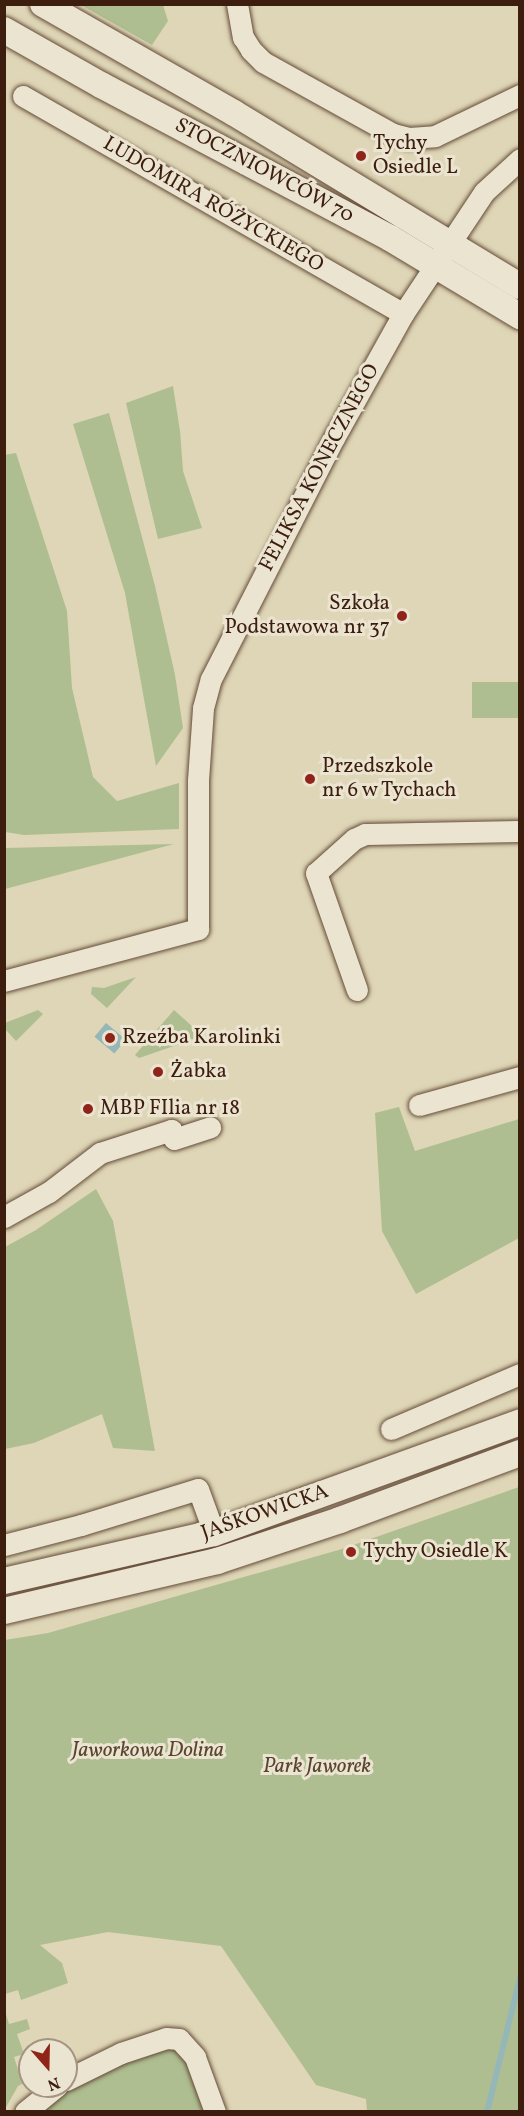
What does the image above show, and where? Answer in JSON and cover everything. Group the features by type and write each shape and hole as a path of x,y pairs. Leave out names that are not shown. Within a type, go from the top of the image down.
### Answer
{"street":[{"name":"STOCZNIOWCÓW 70","path":"43,4 234,113 443,255 519,316"},
{"path":"237,4 243,37 251,50 263,62 380,129 393,134 409,138 435,136 519,95"},
{"name":"STOCZNIOWCÓW 70","path":"4,30 443,255 519,286"},
{"name":"LUDOMIRA RÓŻYCKIEGO","path":"23,96 403,314"},
{"name":"FELIKSA KONECZNEGO","path":"4,981 198,929 198,780 203,708 211,679 334,438 403,314 484,192 519,159"},
{"path":"357,990 316,873 354,839 365,834 519,831"},
{"path":"419,1105 519,1077"},
{"path":"4,1217 49,1192 100,1153 171,1130 174,1139 210,1127"},
{"path":"391,1429 519,1374"},
{"name":"JAŚKOWICKA","path":"4,1581 214,1533 519,1422"},
{"name":"JAŚKOWICKA","path":"4,1611 223,1559 340,1520 519,1453"},
{"path":"4,1545 71,1528 198,1489 223,1559"},
{"path":"78,2074 122,2053 166,2038 179,2039 195,2057 215,2112"},
{"path":"25,2112 39,2098"}],"green space":[{"path":"81,5 163,5 168,21 152,45"},
{"path":"173,386 183,471 202,528 158,539 126,403"},
{"path":"109,413 155,586 175,675 183,728 156,766 125,593 73,424"},
{"path":"16,453 67,611 72,688 93,777 117,801 179,783 179,829 24,835 5,832 4,455"},
{"path":"472,682 519,682 519,718 472,718"},
{"path":"174,844 5,889 5,848"},
{"path":"136,977 107,1008 91,994 92,987 104,988"},
{"path":"38,1010 43,1014 16,1041 5,1029 5,1023"},
{"path":"174,1010 203,1036 139,1058 135,1055"},
{"path":"399,1107 415,1151 519,1119 519,1238 416,1294 382,1231 375,1113"},
{"path":"96,1189 113,1221 155,1451 113,1448 102,1414 34,1443 5,1449 5,1247 36,1230"},
{"name":"Park Jaworek","path":"519,1487 519,2111 367,2111 366,2099 316,2085 221,1946 108,1932 40,1945 62,1963 68,1983 21,2000 18,1990 5,1994 5,1640 48,1633 342,1549"},
{"path":"5,2011 9,2024 27,2019 30,2029 17,2034 18,2056 14,2057 18,2070 18,2086 5,2109"},
{"path":"164,2042 183,2053 206,2112 30,2112 39,2103 49,2098 78,2098 78,2084"}],"water":[{"path":"106,1023 126,1040 114,1054 94,1037"}],"waterway":[{"path":"487,2112 520,1978"}],"place":[{"name":"Tychy Osiedle L","path":"361,156"},
{"name":"Szkoła Podstawowa nr 37","path":"402,616"},
{"name":"Przedszkole nr 6 w Tychach","path":"310,779"},
{"name":"Rzeźba Karolinki","path":"110,1038"},
{"name":"Żabka","path":"158,1072"},
{"name":"MBP FIlia nr 18","path":"88,1109"},
{"name":"Tychy Osiedle K","path":"351,1552"}],"park label":[{"name":"Jaworkowa Dolina","path":"148,1751"}]}
